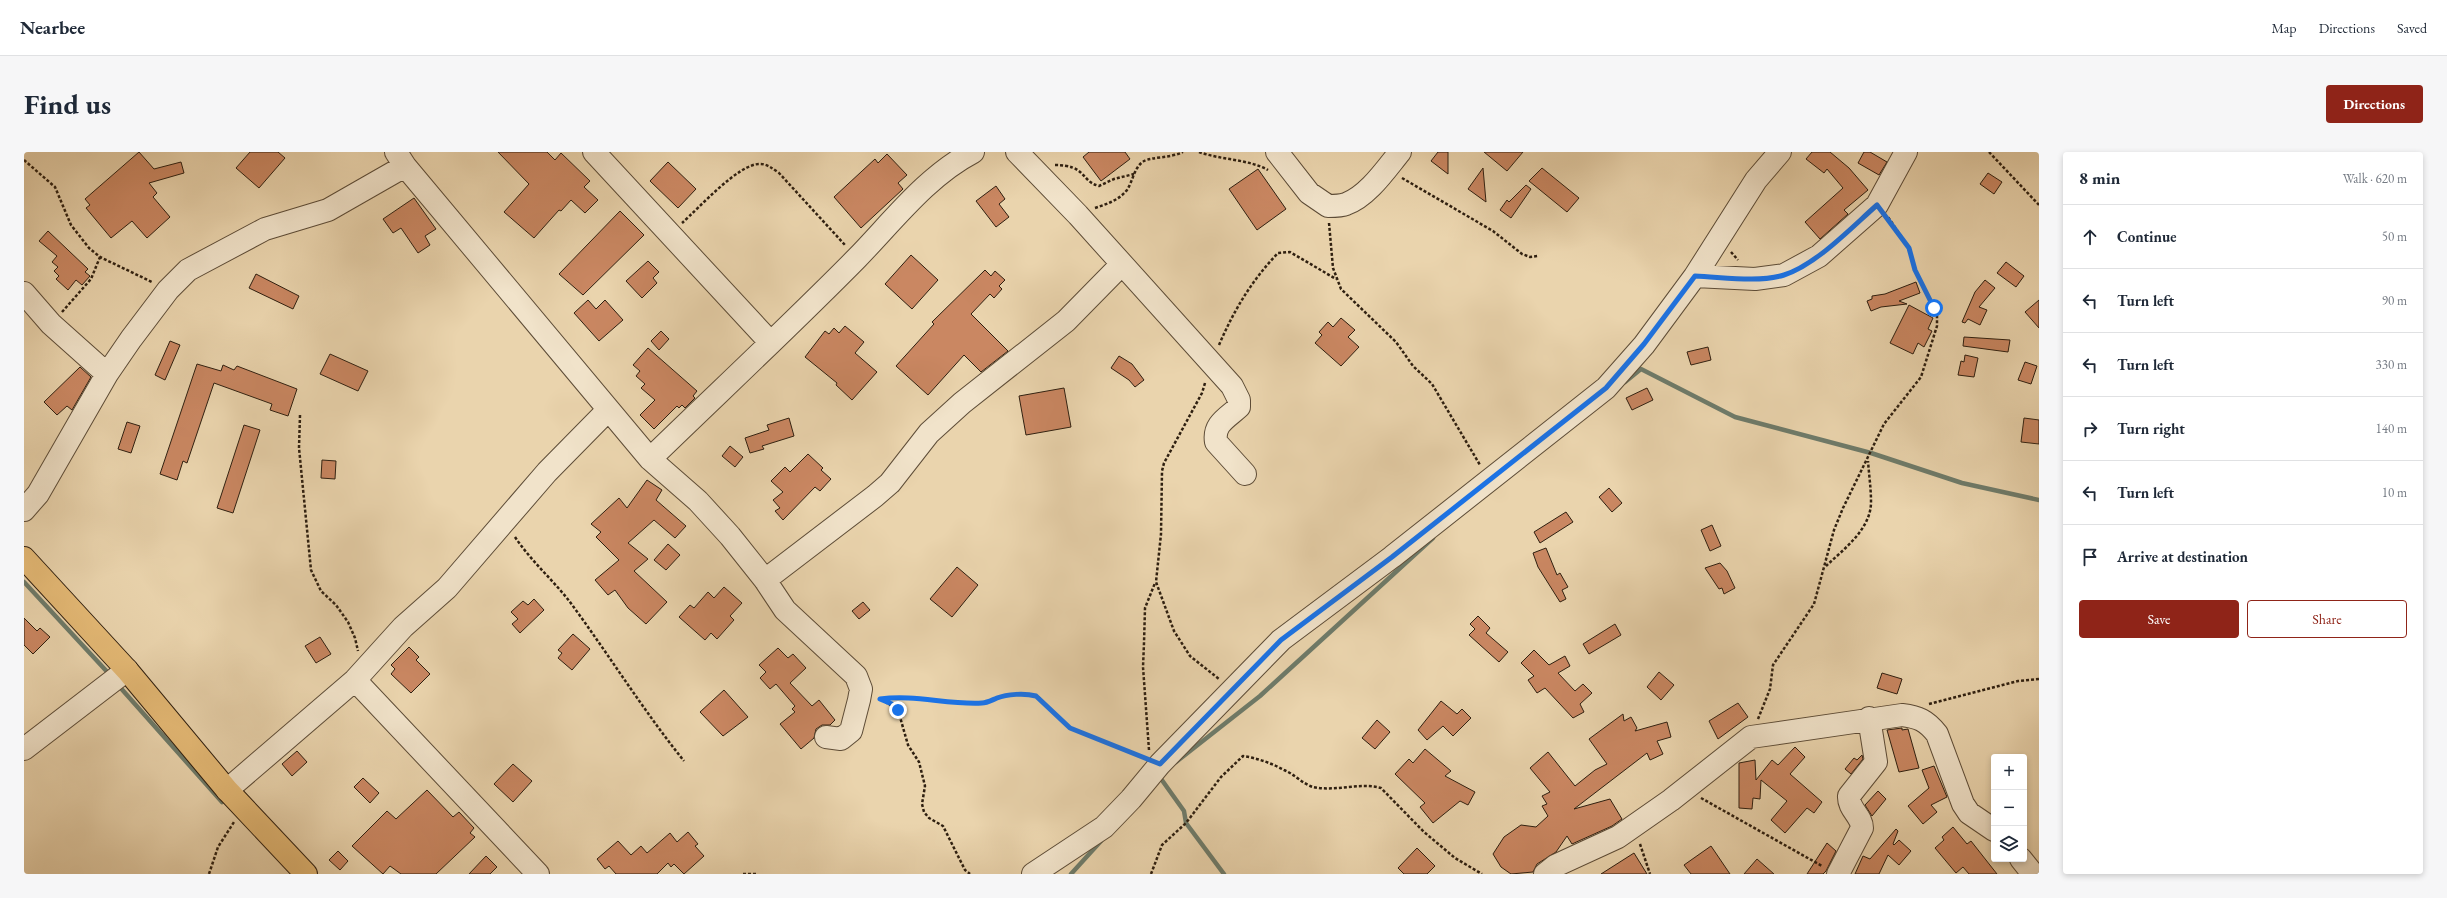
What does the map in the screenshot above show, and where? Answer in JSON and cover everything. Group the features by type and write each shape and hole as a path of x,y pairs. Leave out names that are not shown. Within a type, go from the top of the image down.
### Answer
{"main road":[{"path":"24,558 127,670 227,790 306,874"}],"street":[{"path":"594,152 770,342"},
{"path":"650,459 857,258 897,215 942,174 973,152"},
{"path":"1017,152 1078,215 1232,386 1239,400 1239,407 1217,426 1215,431 1216,442 1245,474"},
{"path":"1274,162 1309,193 1328,206 1346,204 1368,189 1400,152"},
{"path":"1033,874 1104,827 1131,799 1155,762 1232,690 1281,640 1489,482 1606,388 1644,344 1695,276 1761,173 1780,152"},
{"path":"1695,276 1755,278 1784,275 1819,256 1877,205 1906,152"},
{"path":"24,510 38,494 107,374 168,290 188,270 265,229 328,210 401,159 650,459 698,501 765,580 785,610 851,670 859,682 871,694 851,731 841,739 826,737"},
{"path":"765,580 890,483 929,433 962,403 1066,321 1122,264"},
{"path":"24,293 51,324 107,374"},
{"path":"227,790 357,678 403,627 447,588 504,520 556,462 608,410"},
{"path":"24,749 127,670"},
{"path":"357,678 538,874"},
{"path":"1545,874 1555,866 1618,837 1685,789 1751,737 1869,718 1902,715 1918,717 1930,725 1937,734 1963,804 1970,813 1991,828"},
{"path":"1832,872 1862,828 1862,822 1850,804 1849,796 1876,762 1869,718"},
{"path":"2023,862 2033,874"}],"path":[{"path":"1078,215 1120,198 1128,188 1134,174 1145,160 1165,159 1183,152"},
{"path":"1199,152 1216,158 1258,165 1274,162"},
{"path":"1989,152 2039,205"},
{"path":"24,160 56,187 71,225 89,248 100,257 168,290"},
{"path":"670,234 741,170 759,164 768,165 779,173 857,258"},
{"path":"1034,168 1056,165 1075,167 1084,173 1090,181 1099,186 1114,179 1134,174"},
{"path":"1382,172 1405,179 1493,231 1522,254 1530,257 1538,256"},
{"path":"1751,737 1770,688 1773,665 1814,604 1826,566 1834,530 1868,461 1884,424 1921,377 1937,326 1937,315 1915,270 1909,248 1877,205"},
{"path":"1328,206 1336,279 1347,297 1396,342 1413,366 1432,384 1489,482"},
{"path":"1723,233 1733,255 1755,278"},
{"path":"871,694 981,703 998,698 1030,694 1036,696 1070,728 1155,762 1143,667 1145,608 1156,582 1161,534 1162,470 1164,463 1202,393 1211,362 1237,306 1263,268 1278,253 1290,252 1336,279"},
{"path":"51,324 90,279 100,257"},
{"path":"300,415 299,448 311,570 320,591 336,605 356,638 357,678"},
{"path":"1826,566 1847,545 1867,520 1871,502 1868,461"},
{"path":"504,520 522,548 569,601 616,666 652,721 684,761"},
{"path":"1156,582 1174,632 1190,656 1232,690"},
{"path":"1902,715 1937,701 1981,692 2018,681 2039,679"},
{"path":"871,694 892,704 898,710 908,746 919,762 925,786 922,804 924,812 929,818 943,826 966,870 970,874"},
{"path":"1151,874 1162,845 1186,823 1221,777 1243,756 1256,758 1285,770 1311,786 1327,789 1371,786 1381,788 1424,832 1456,858 1482,874"},
{"path":"1685,789 1832,872"},
{"path":"209,874 218,847 242,805"},
{"path":"1634,826 1650,874"},
{"path":"743,874 757,874"}],"building":[{"path":"139,152 154,169 181,162 184,173 149,183 157,193 153,197 170,217 147,238 132,221 111,238 86,208 90,205 85,199"},
{"path":"250,152 278,152 285,158 259,188 236,168"},
{"path":"498,152 547,152 555,160 561,153 590,181 584,187 598,200 585,213 571,200 561,211 559,210 534,238 504,212 529,184"},
{"path":"1089,152 1125,152 1130,159 1101,181 1083,157"},
{"path":"1438,152 1448,152 1448,174 1431,161"},
{"path":"1484,152 1523,152 1507,171"},
{"path":"1812,152 1830,152 1849,168 1868,190 1844,210 1848,214 1820,239 1805,222 1843,188 1827,169 1824,173 1806,159"},
{"path":"1864,152 1870,152 1887,162 1879,175 1858,163"},
{"path":"887,154 907,175 898,183 903,189 861,228 834,197 875,159 878,163"},
{"path":"668,162 696,189 678,208 650,181"},
{"path":"1483,168 1486,202 1468,189"},
{"path":"1542,168 1579,198 1567,212 1529,181"},
{"path":"1258,169 1286,209 1257,230 1229,189"},
{"path":"1988,173 2002,182 1994,194 1980,184"},
{"path":"1526,185 1531,189 1511,218 1500,210 1507,200 1509,202"},
{"path":"996,186 1005,199 999,204 1009,217 996,227 976,201"},
{"path":"414,198 436,229 425,236 430,245 418,253 401,228 393,233 383,219"},
{"path":"620,211 644,235 583,295 559,274"},
{"path":"48,231 88,269 85,272 90,276 82,285 76,280 68,290 56,279 59,276 54,271 58,267 52,262 57,256 39,241"},
{"path":"911,255 938,280 912,309 885,284"},
{"path":"648,261 659,272 653,278 657,283 642,298 626,281"},
{"path":"2006,262 2024,276 2016,287 1997,273"},
{"path":"985,270 991,276 995,271 1005,280 999,286 1002,289 994,298 990,294 971,314 1008,351 981,372 964,355 928,395 896,366 934,324 932,322"},
{"path":"256,274 299,296 293,309 249,288"},
{"path":"1985,280 1995,288 1979,307 1987,310 1980,325 1968,319 1965,323 1962,322 1975,292"},
{"path":"1916,282 1920,293 1899,301 1907,304 1881,307 1871,311 1867,301 1872,299 1872,296 1885,294"},
{"path":"588,300 596,309 605,300 623,320 599,341 574,313"},
{"path":"2039,300 2039,328 2025,312"},
{"path":"1909,305 1933,318 1928,329 1932,331 1924,347 1918,343 1913,354 1890,343"},
{"path":"1341,318 1355,330 1348,337 1359,347 1341,366 1315,343 1322,335 1319,332 1328,322 1333,327"},
{"path":"845,326 864,342 855,353 877,372 852,400 836,385 837,383 805,357 825,331 829,334 834,328 839,333"},
{"path":"661,331 669,339 659,350 651,341"},
{"path":"1964,337 2010,340 2008,352 1963,346"},
{"path":"170,341 180,345 165,380 155,375"},
{"path":"1708,347 1711,360 1691,365 1687,352"},
{"path":"648,348 697,391 693,396 695,398 685,408 682,405 679,408 677,406 654,429 640,415 655,400 641,388 645,384 636,376 640,371 633,365"},
{"path":"330,354 368,371 358,391 320,374"},
{"path":"1965,355 1978,358 1974,377 1958,375 1961,361 1964,362"},
{"path":"1119,356 1132,364 1144,380 1135,387 1129,380 1111,368"},
{"path":"2025,362 2037,366 2031,384 2018,380"},
{"path":"197,364 221,371 223,365 234,370 237,366 297,389 288,416 270,410 272,404 214,383 187,463 183,461 177,480 160,474"},
{"path":"80,367 91,377 72,410 67,406 57,415 44,402"},
{"path":"1064,388 1071,427 1026,435 1019,396"},
{"path":"1647,388 1653,400 1632,410 1626,398"},
{"path":"789,418 794,436 762,446 764,449 750,453 745,438 769,430 767,425"},
{"path":"2024,418 2039,420 2039,444 2021,442"},
{"path":"127,422 140,426 131,453 118,449"},
{"path":"244,425 260,430 233,513 217,508"},
{"path":"730,446 743,457 735,467 722,456"},
{"path":"808,454 823,468 821,470 831,479 820,491 815,487 783,520 775,511 780,508 773,500 783,492 771,481 785,467 790,472"},
{"path":"322,460 336,461 335,479 321,478"},
{"path":"647,480 662,490 656,500 686,526 675,538 654,520 628,543 648,559 634,571 667,602 646,624 628,608 615,590 608,595 595,580 619,560 596,537 601,532 591,524 619,498 627,508"},
{"path":"1609,488 1622,503 1612,512 1599,497"},
{"path":"1566,512 1573,522 1540,543 1534,532"},
{"path":"1712,525 1721,546 1710,551 1701,530"},
{"path":"668,544 680,555 666,570 654,560"},
{"path":"1546,548 1557,575 1560,573 1568,587 1562,590 1566,599 1560,602 1538,567 1533,553"},
{"path":"1720,563 1727,571 1735,588 1724,594 1722,588 1719,589 1705,568"},
{"path":"957,567 978,585 952,617 930,599"},
{"path":"724,587 742,603 730,616 734,620 717,639 711,633 705,640 679,617 690,605 694,608 708,592 714,598"},
{"path":"534,599 544,610 520,633 512,624 518,619 511,612 523,601 528,605"},
{"path":"863,602 870,610 859,619 852,611"},
{"path":"1478,616 1490,628 1486,633 1508,652 1499,662 1469,635 1475,629 1470,624"},
{"path":"24,618 37,631 40,628 50,637 33,654 24,645"},
{"path":"1615,624 1621,635 1589,654 1583,644"},
{"path":"573,634 590,649 572,670 558,658 562,653 558,650"},
{"path":"320,637 331,654 316,663 305,646"},
{"path":"409,647 419,657 416,660 430,674 411,693 391,674 395,669 391,665"},
{"path":"778,648 788,658 793,654 806,668 790,683 812,706 819,700 835,720 830,725 822,725 816,729 814,738 801,749 780,724 795,712 792,709 795,706 776,684 770,689 760,678 766,672 759,665"},
{"path":"1534,650 1549,665 1565,656 1570,666 1558,673 1575,691 1583,684 1592,693 1580,704 1584,712 1573,718 1545,688 1537,693 1528,680 1534,676 1521,663"},
{"path":"1659,672 1674,685 1661,700 1647,687"},
{"path":"1882,673 1902,679 1897,694 1877,688"},
{"path":"724,690 748,717 723,736 700,712"},
{"path":"1441,701 1457,714 1462,709 1471,718 1453,736 1443,726 1427,740 1418,730"},
{"path":"1738,703 1748,717 1718,739 1709,721"},
{"path":"1623,714 1624,721 1631,717 1637,728 1635,731 1667,722 1671,737 1657,741 1663,754 1650,760 1647,753 1574,809 1610,799 1622,819 1612,826 1572,844 1567,836 1556,852 1537,864 1533,872 1511,874 1501,867 1493,854 1504,837 1521,825 1536,827 1548,816 1542,806 1547,804 1542,796 1550,792 1530,768 1548,752 1575,786 1595,770 1607,764 1589,739"},
{"path":"1377,720 1390,732 1375,749 1362,738"},
{"path":"1902,728 1902,730 1908,729 1919,768 1899,772 1887,730"},
{"path":"1795,747 1805,757 1790,774 1822,802 1814,813 1807,808 1785,833 1771,820 1787,801 1761,780 1760,799 1753,798 1752,809 1739,808 1739,763 1755,760 1756,780 1772,760 1778,765"},
{"path":"1425,749 1451,771 1445,776 1475,792 1468,805 1460,801 1433,823 1420,807 1425,803 1395,774 1409,759 1413,763"},
{"path":"297,751 307,762 292,776 282,764"},
{"path":"1862,755 1863,759 1851,774 1845,769 1854,758 1857,760"},
{"path":"513,764 532,781 513,802 494,784"},
{"path":"1934,766 1947,797 1931,805 1937,812 1923,824 1908,806 1929,788 1922,770"},
{"path":"363,778 379,793 370,803 354,787"},
{"path":"427,790 453,817 459,812 474,828 470,833 475,837 436,874 401,874 390,866 383,874 352,846 387,811 396,819"},
{"path":"1878,791 1886,799 1872,816 1865,805"},
{"path":"1953,827 1967,844 1971,841 1997,874 1969,874 1963,867 1956,873 1935,848 1944,840 1942,837"},
{"path":"1896,829 1898,831 1893,844 1894,845 1899,840 1911,851 1899,865 1888,855 1879,874 1855,874 1863,856 1870,859"},
{"path":"688,832 698,844 695,846 704,856 684,874 674,864 671,867 668,863 657,874 616,874 609,866 605,869 597,859 618,841 631,855 641,846 647,853 670,833 677,842"},
{"path":"1827,843 1836,851 1826,871 1823,874 1807,874"},
{"path":"1711,846 1730,874 1691,874 1684,865"},
{"path":"1417,848 1435,866 1427,874 1404,874 1398,868"},
{"path":"338,851 348,861 340,870 329,860"},
{"path":"1634,853 1647,874 1601,874"},
{"path":"486,856 497,867 490,874 469,874"},
{"path":"1757,859 1774,874 1744,874"}],"waterway":[{"path":"1625,382 1641,369 1735,417 1871,453 1962,483 2039,500"},
{"path":"1176,762 1260,696 1433,538"},
{"path":"24,582 111,676"},
{"path":"118,685 222,802"},
{"path":"1159,776 1184,811 1186,823 1224,874"},
{"path":"1071,874 1101,841"}],"route":[{"path":"898,710 892,704 880,699 897,696 981,703 998,698 1030,694 1042,700 1065,725 1070,728 1099,738 1160,764 1281,640 1489,482 1606,388 1644,344 1695,276 1755,278 1784,275 1819,256 1877,205 1889,218 1909,248 1915,270 1934,308"}]}
